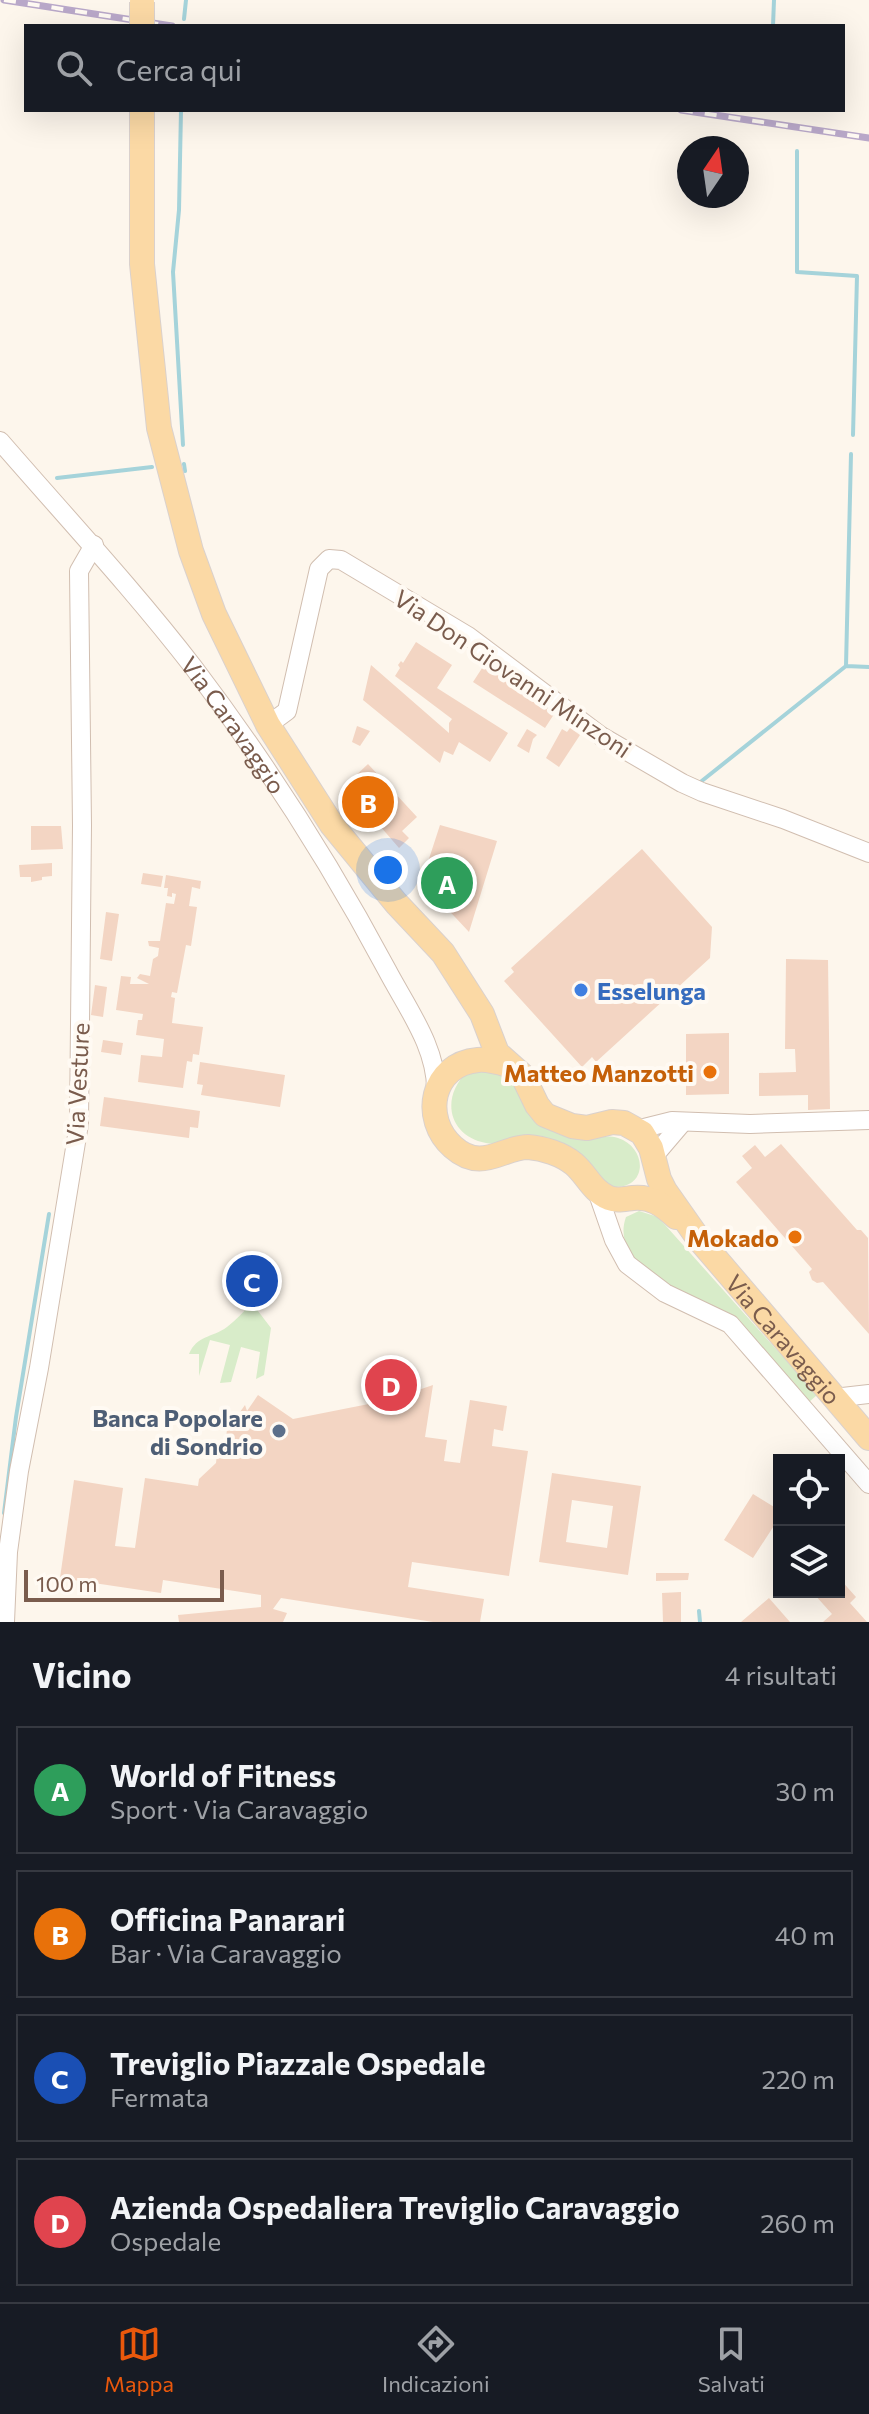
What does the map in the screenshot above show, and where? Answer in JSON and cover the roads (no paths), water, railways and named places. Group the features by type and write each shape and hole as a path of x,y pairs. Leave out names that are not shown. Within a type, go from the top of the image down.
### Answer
{"main road":[{"name":"Via Caravaggio","path":"142,112 142,264 159,428 191,551 214,614 268,725 332,825 396,903 443,953 482,1014 493,1046 508,1065 523,1076 545,1115 572,1126 587,1128 612,1122 632,1126 642,1133 665,1191 698,1238"},
{"name":"Via Caravaggio","path":"468,989 476,1029 472,1049 461,1066 444,1079 436,1093 433,1111 437,1129 460,1153 488,1158 520,1148 549,1151 574,1164 597,1191 609,1198 662,1204 852,1401 869,1438"},
{"path":"461,1066 478,1060 508,1065"},
{"path":"630,1199 649,1185 654,1161"}],"street":[{"name":"Via Caravaggio","path":"0,441 94,545 193,666 287,801 345,893 424,1040 435,1067 436,1093"},
{"name":"Via Vesture","path":"5,1622 8,1552 19,1471 79,1124 82,870 79,571 94,545"},
{"name":"Via Don Giovanni Minzoni","path":"268,725 287,711 319,569 329,559 341,560 468,636 601,736 682,783 869,853"},
{"name":"Via Caravaggio","path":"424,1040 445,1061 461,1066"},
{"name":"Via Caravaggio","path":"632,1126 640,1129 672,1121 750,1124 869,1120"},
{"path":"654,1161 683,1122"},
{"path":"597,1191 614,1240 627,1264 652,1284 730,1324 869,1484"},
{"path":"614,1240 619,1212 630,1199"}],"waterway":[{"path":"184,19 186,0"},
{"path":"773,24 774,0"},
{"path":"181,112 179,210 173,272 183,445"},
{"path":"797,151 797,272 857,276 853,435"},
{"path":"698,784 846,666 851,454"},
{"path":"184,464 185,471"},
{"path":"57,478 152,467"},
{"path":"846,666 869,667"},
{"path":"4,1513 16,1417 49,1214"},
{"path":"699,1611 700,1622"}],"railway":[{"path":"4,0 159,24"},
{"path":"694,112 869,138"}],"place":[{"name":"Officina Panarari","path":"368,802"},
{"name":"World of Fitness","path":"447,883"},
{"name":"Esselunga","path":"581,990"},
{"name":"Matteo Manzotti","path":"710,1072"},
{"name":"Mokado","path":"795,1237"},
{"name":"Treviglio Piazzale Ospedale","path":"252,1281"},
{"name":"Azienda Ospedaliera Treviglio Caravaggio","path":"391,1385"},
{"name":"Banca Popolare di Sondrio","path":"279,1431"}]}
